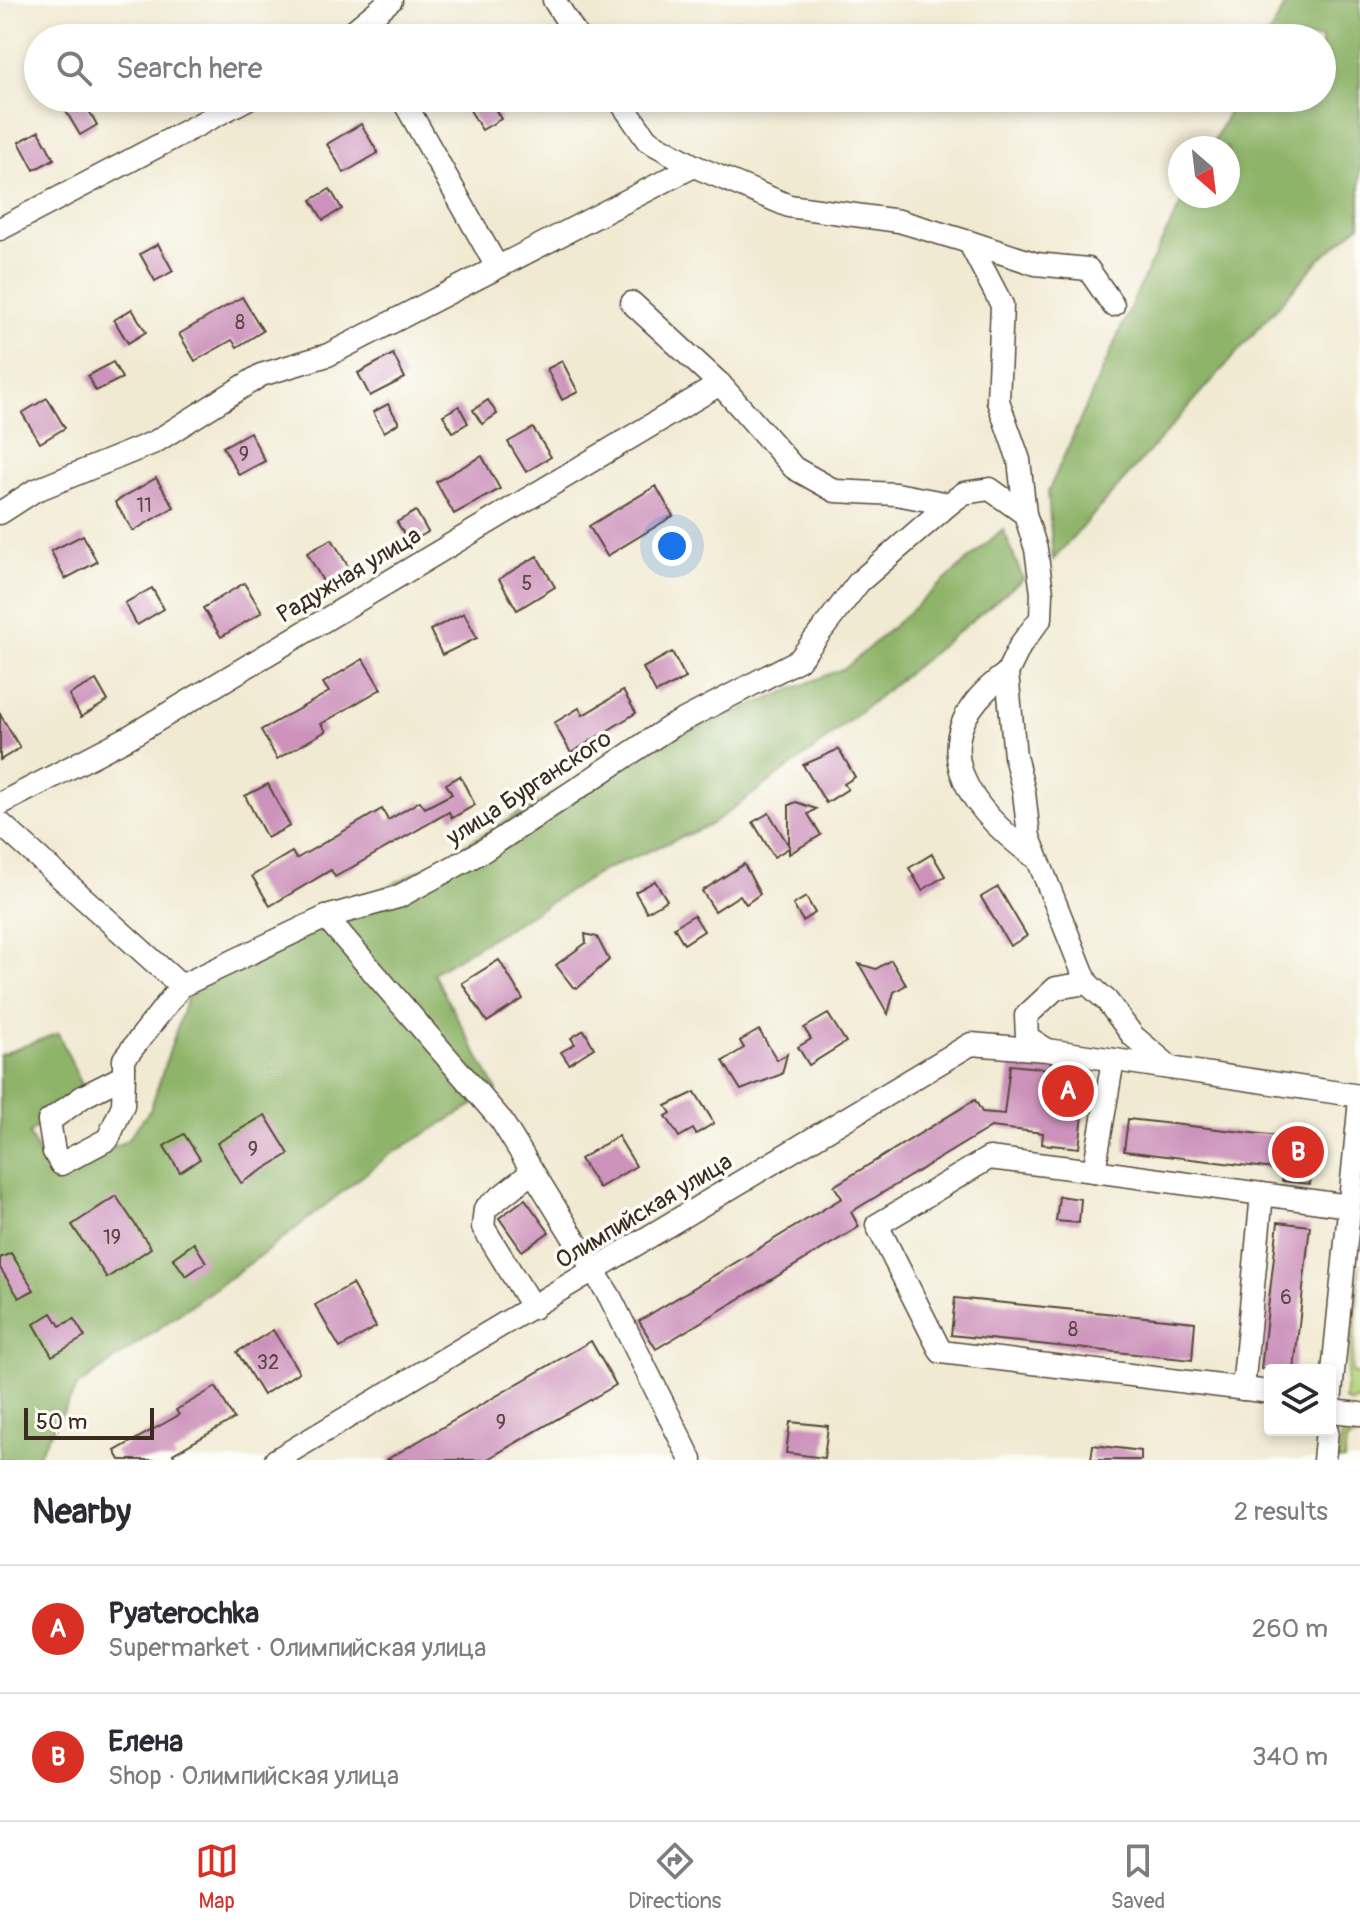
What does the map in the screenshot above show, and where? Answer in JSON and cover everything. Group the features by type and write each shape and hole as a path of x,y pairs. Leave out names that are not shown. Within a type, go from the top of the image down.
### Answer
{"street":[{"path":"368,24 391,0"},
{"path":"554,0 569,24"},
{"path":"0,229 222,112"},
{"path":"410,112 497,267"},
{"path":"628,112 647,140 694,166 789,206 899,221 1036,264 1088,269 1113,305"},
{"path":"0,513 34,491 155,442 261,375 328,355 694,166"},
{"path":"969,242 1002,305 998,401 1019,460 1025,514 1036,549 1042,593 1041,618 1021,644 1007,673 987,687 959,723 956,752 967,786 998,831 1037,859"},
{"path":"632,303 720,384 794,468 835,491 896,494 949,504 964,493 990,489 1025,514"},
{"name":"Радужная улица","path":"0,804 129,737 720,384"},
{"name":"улица Бурганского","path":"124,1076 124,1059 181,986 326,917 410,891 483,851 670,727 799,660 859,582 949,504"},
{"path":"1007,673 1015,756 1024,792 1029,837 1087,983 1107,1001 1133,1036 1171,1068"},
{"path":"0,823 181,986"},
{"path":"326,917 501,1120 594,1271 691,1460"},
{"path":"1047,1050 1027,1037 1026,1016 1056,988 1087,983"},
{"name":"Олимпийская улица","path":"276,1460 971,1044 1047,1050 1360,1098 1353,1248 1336,1364"},
{"path":"1094,1171 1113,1060"},
{"path":"1264,1391 941,1352 877,1225 989,1158 1262,1194 1354,1190"},
{"path":"532,1172 485,1209 483,1227 533,1308"},
{"path":"1243,1389 1262,1194"},
{"path":"1336,1412 1360,1414"},
{"path":"1324,1460 1326,1436"}],"green space":[{"path":"1288,0 1360,0 1360,225 1319,260 1053,560 1048,492 1144,277 1179,208 1240,208 1240,136 1216,136 1229,112 1336,112 1336,24 1275,24"},
{"path":"1003,529 1023,579 812,751 710,825 604,870 433,973 497,1091 388,1156 263,1254 78,1386 35,1460 0,1460 0,1055 58,1033 82,1085 29,1134 51,1177 126,1141 150,1110 189,992 435,862 556,792 657,744 847,667"},
{"path":"1360,1263 1352,1373 1360,1375 1360,1399 1352,1403 1344,1400"},
{"path":"1344,1421 1360,1425 1360,1434 1346,1441 1344,1460 1338,1460"}],"building":[{"path":"66,112 90,112 97,125 80,135"},
{"path":"471,112 497,112 501,119 482,130"},
{"path":"361,124 378,153 344,173 327,144"},
{"path":"39,131 54,159 34,170 19,142"},
{"path":"330,189 342,209 323,220 311,200"},
{"path":"158,244 173,271 155,281 140,254"},
{"path":"242,297 263,331 237,347 232,340 195,361 179,334"},
{"path":"132,309 146,332 128,343 114,320"},
{"path":"393,354 405,378 370,396 358,373"},
{"path":"562,361 578,392 562,400 547,369"},
{"path":"113,362 122,378 96,391 88,376"},
{"path":"47,398 65,428 40,443 22,413"},
{"path":"488,400 497,414 482,424 473,410"},
{"path":"388,404 399,423 384,432 373,412"},
{"path":"459,406 468,423 453,432 443,415"},
{"path":"533,428 551,457 526,472 508,442"},
{"path":"250,432 265,461 239,475 223,447"},
{"path":"482,456 500,489 454,514 436,482"},
{"path":"156,478 174,507 133,531 115,502"},
{"path":"656,486 673,516 607,556 589,526"},
{"path":"416,511 428,532 409,543 397,522"},
{"path":"83,535 97,562 65,579 51,551"},
{"path":"332,539 349,568 324,583 307,553"},
{"path":"537,556 555,587 517,610 499,579"},
{"path":"244,583 262,612 221,637 203,608"},
{"path":"152,588 164,609 137,625 125,603"},
{"path":"464,613 477,638 442,655 430,630"},
{"path":"672,652 686,678 656,693 643,668"},
{"path":"363,659 381,689 321,724 326,731 277,759 261,730 329,692 323,683"},
{"path":"96,680 108,701 81,717 69,695"},
{"path":"623,691 636,713 571,753 554,723 579,708 583,715"},
{"path":"0,714 20,748 0,760"},
{"path":"839,749 855,777 844,784 848,789 826,803 803,765"},
{"path":"460,776 475,805 452,818 449,812 335,877 331,870 270,906 252,876 292,852 296,859 382,809 388,820 420,801 425,808 452,794 446,784"},
{"path":"268,784 290,826 267,838 245,796"},
{"path":"796,802 816,809 808,814 821,835 789,854 789,848 774,857 753,822 769,813 789,846 789,805"},
{"path":"932,854 945,876 922,890 909,868"},
{"path":"744,864 760,894 746,904 740,895 715,911 702,891"},
{"path":"655,881 667,900 647,912 635,892"},
{"path":"998,887 1027,936 1010,946 981,897"},
{"path":"806,897 815,913 803,921 793,905"},
{"path":"694,915 704,931 684,944 674,927"},
{"path":"585,934 597,937 609,960 578,988 573,987 556,965 586,943"},
{"path":"499,960 523,999 487,1022 462,983"},
{"path":"891,960 906,985 894,992 888,1014 859,964 876,969"},
{"path":"828,1014 846,1042 809,1065 798,1047 811,1039 804,1028"},
{"path":"584,1030 594,1048 569,1064 561,1052 575,1044 571,1038"},
{"path":"759,1030 777,1060 787,1054 782,1074 741,1090 723,1061 744,1048 740,1041"},
{"path":"1010,1065 1088,1073 1079,1148 1042,1144 1043,1133 991,1127 851,1212 859,1227 656,1349 639,1321 842,1198 834,1186 975,1100 982,1112 1004,1114"},
{"path":"695,1092 714,1123 696,1134 693,1129 679,1137 666,1116 671,1113 666,1106"},
{"path":"265,1115 289,1154 241,1183 217,1143"},
{"path":"1128,1119 1315,1140 1310,1184 1282,1181 1283,1170 1124,1151"},
{"path":"184,1134 200,1159 180,1172 164,1146"},
{"path":"618,1136 636,1166 599,1188 580,1159"},
{"path":"116,1196 151,1248 107,1278 72,1225"},
{"path":"1059,1196 1081,1199 1079,1223 1056,1221"},
{"path":"525,1199 549,1232 522,1251 499,1218"},
{"path":"1278,1222 1310,1226 1295,1364 1264,1364 1264,1369 1261,1369"},
{"path":"194,1243 206,1262 186,1276 173,1258"},
{"path":"11,1253 34,1290 19,1298 0,1268 0,1258"},
{"path":"352,1284 376,1327 340,1348 315,1305"},
{"path":"955,1298 1195,1322 1192,1360 951,1335"},
{"path":"52,1313 60,1326 74,1319 85,1337 52,1356 34,1324"},
{"path":"273,1330 299,1372 263,1395 237,1352"},
{"path":"591,1341 616,1385 486,1460 386,1460"},
{"path":"216,1387 234,1419 173,1454 176,1460 120,1460 115,1451 179,1415 176,1410"},
{"path":"790,1422 828,1426 824,1458 786,1453"},
{"path":"1093,1445 1141,1451 1141,1460 1091,1460"}],"place":[{"name":"Pyaterochka","path":"1068,1091"},
{"name":"Елена","path":"1298,1152"}]}
